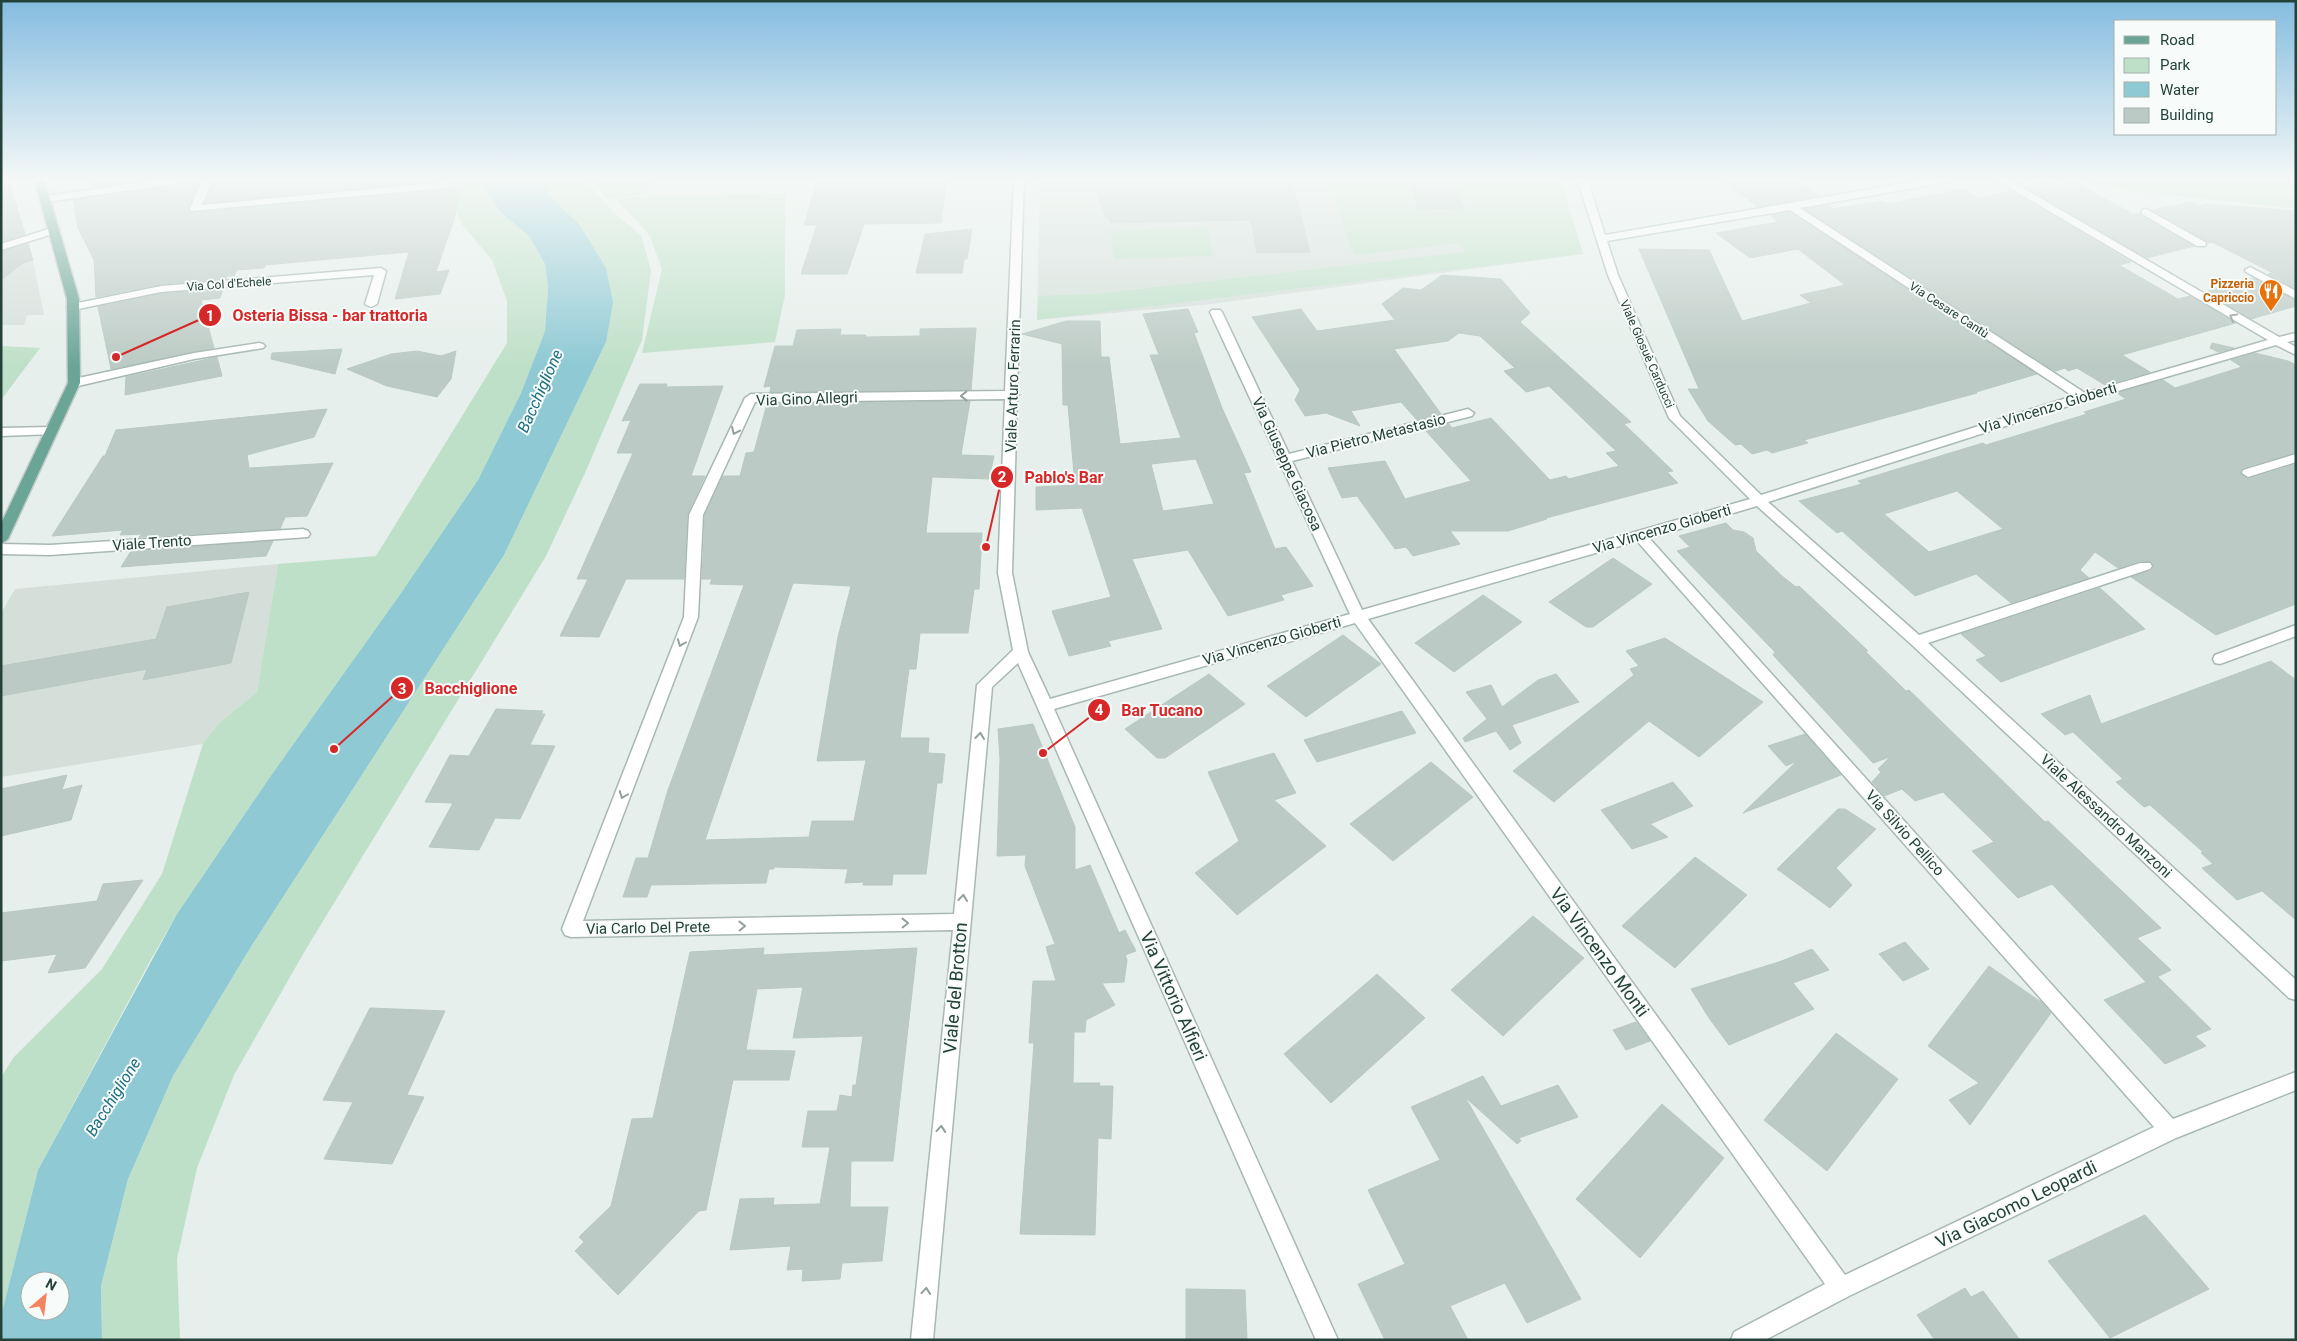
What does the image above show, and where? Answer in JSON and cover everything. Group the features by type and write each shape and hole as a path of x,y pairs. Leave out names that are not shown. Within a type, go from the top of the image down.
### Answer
{"main road":[{"path":"1,539 74,383 73,307 57,241"}],"street":[{"path":"1,247 21,241"},
{"name":"Viale Arturo Ferrarin","path":"1018,241 1005,573 1021,652"},
{"name":"Viale Giosuè Carducci","path":"1602,241 1613,276 1675,418 1759,501"},
{"name":"Via Cesare Cantù","path":"1844,241 2083,397"},
{"path":"2104,241 2296,352"},
{"path":"2195,241 2201,244"},
{"path":"2250,270 2296,296"},
{"name":"Via Col d'Echele","path":"73,307 160,289 381,271 371,304"},
{"name":"Via Giuseppe Giacosa","path":"1216,312 1358,616"},
{"name":"Via Vincenzo Gioberti","path":"1045,706 1759,501 2083,397 2296,336"},
{"path":"74,383 194,356 259,346"},
{"name":"Via Gino Allegri","path":"692,596 696,515 751,398 1013,395"},
{"name":"Via Pietro Metastasio","path":"1284,458 1468,413"},
{"path":"1,432 52,431"},
{"path":"2248,473 2296,458"},
{"name":"Viale Alessandro Manzoni","path":"1759,501 1917,641 2296,992"},
{"name":"Viale Trento","path":"1,550 50,550 303,534"},
{"name":"Via Silvio Pellico","path":"1640,536 2170,1130"},
{"path":"1917,641 2145,566"},
{"name":"Via Carlo Del Prete","path":"692,596 691,617 571,930 961,922"},
{"name":"Via Vincenzo Monti","path":"1358,616 1841,1288"},
{"path":"2220,659 2296,630"},
{"name":"Via Vittorio Alfieri","path":"1021,652 1327,1340"},
{"name":"Viale del Brotton","path":"922,1340 985,685 1021,652"},
{"name":"Via Giacomo Leopardi","path":"1742,1340 1841,1288 2170,1130 2296,1081"}],"shaded area":[{"path":"1,241 26,241 31,252 44,315 27,315 24,325 1,325"},
{"path":"1039,241 1579,241 1583,254 1211,304 1037,320"},
{"path":"278,564 257,692 218,724 203,744 1,777 1,613 15,589"}],"green space":[{"path":"476,241 532,241 545,264 548,287 545,331 521,393 478,480 383,620 270,777 177,914 150,961 38,1170 1,1316 1,1077 14,1057 102,969 162,874 203,744 218,724 257,692 278,564 376,556 507,343 507,301 492,260"},
{"path":"583,241 643,241 651,270 642,340 585,473 546,556 306,949 234,1075 197,1168 177,1259 180,1340 102,1340 101,1286 128,1179 173,1076 252,945 504,555 606,342"},
{"path":"651,241 785,241 785,295 775,342 642,353 662,269"},
{"path":"1112,241 1210,241 1213,256 1114,259"},
{"path":"1349,241 1579,241 1583,254 1037,320 1038,296 1095,294 1465,252 1458,243 1355,255"},
{"path":"1,346 40,348 1,400"}],"water":[{"name":"Bacchiglione","path":"532,241 589,241 606,268 613,302 606,342 504,555 252,945 173,1076 128,1179 101,1286 102,1340 1,1340 1,1316 38,1170 177,914 270,777 397,599 478,480 521,393 545,331 548,287 545,264"}],"building":[{"path":"84,241 447,241 436,272 449,270 440,294 395,299 409,252 265,265 264,268 237,270 234,276 227,276 226,279 161,284 96,297 94,260"},
{"path":"812,241 858,241 847,274 801,274"},
{"path":"923,241 970,241 962,273 916,273"},
{"path":"1255,241 1307,241 1310,252 1257,253"},
{"path":"1726,241 1834,241 2037,374 1977,393 1804,440 1808,443 1772,453 1767,450 1752,454 1741,444 1735,445 1708,421 1688,389 1699,389 1639,249 1709,250 1742,321 1811,303 1800,295 1845,285 1798,249 1750,258"},
{"path":"1854,241 2095,241 2131,262 2119,265 2178,299 2190,296 2236,323 2122,355 2150,372 2105,385 2077,368 2068,371 2065,368 2053,370"},
{"path":"2117,241 2184,241 2194,246 2147,258"},
{"path":"2204,241 2296,241 2296,289 2268,274 2273,273 2212,242 2208,243"},
{"path":"28,244 33,260 23,263 1,280 1,252"},
{"path":"1442,275 1501,279 1530,313 1520,322 1631,422 1624,424 1673,471 1667,472 1678,483 1546,518 1508,531 1450,531 1460,544 1413,556 1406,547 1395,549 1357,496 1342,498 1328,468 1385,461 1405,499 1471,481 1425,430 1449,424 1452,428 1491,418 1550,480 1566,476 1569,479 1619,466 1606,453 1616,451 1549,386 1526,392 1504,371 1515,368 1480,336 1459,333 1448,341 1394,349 1441,414 1417,420 1401,402 1351,411 1360,426 1326,413 1305,416 1295,400 1300,390 1252,317 1301,309 1317,331 1395,320 1382,304 1403,288 1421,290"},
{"path":"2254,278 2296,301 2296,306 2251,319 2205,292"},
{"path":"223,289 220,298 201,300 214,348 111,369 98,307 161,294"},
{"path":"1188,309 1198,332 1194,333 1222,408 1251,472 1244,473 1275,549 1286,547 1313,586 1281,595 1284,600 1228,616 1188,550 1132,559 1162,629 1108,641 1111,646 1069,656 1052,611 1111,597 1082,508 1036,510 1036,487 1075,485 1068,405 1063,405 1062,344 1022,334 1066,321 1100,321 1101,357 1109,357 1120,444 1181,438 1150,355 1159,355 1143,314","holes":["1196,459 1214,504 1163,511 1151,464"]},
{"path":"976,328 971,390 770,392 771,386 764,387 775,346 793,346 797,330 841,329 840,335 866,335 865,337 920,336 920,329"},
{"path":"2212,343 2234,348 2218,352 2210,348"},
{"path":"342,349 335,374 271,359 272,353"},
{"path":"417,351 441,356 456,351 451,379 437,397 387,386 347,369 391,354"},
{"path":"2255,353 2288,361 2296,365 2296,452 2242,468 2240,472 2249,479 2296,464 2296,604 2216,635 2131,577 2151,571 2154,567 2152,562 2139,561 2118,568 2095,552 2080,570 2089,578 2011,603 1976,574 1915,596 1842,531 1837,533 1799,501 1862,484 1858,481 1983,443 1986,445 2087,414 2084,412 2126,399 2117,393 2163,380 2175,388 2242,367 2231,360","holes":["1957,491 2003,529 1929,552 1884,514"]},
{"path":"217,357 222,376 125,395 126,377"},
{"path":"640,384 667,384 666,387 723,386 691,476 705,476 687,515 684,579 626,579 599,637 560,636 588,579 577,579 633,453 617,453 631,420 622,421"},
{"path":"970,401 961,455 994,456 989,479 932,477 926,533 982,533 979,589 974,589 968,633 920,633 916,669 909,669 900,738 929,738 928,753 945,754 942,783 937,783 926,874 893,874 892,885 863,885 864,882 845,883 848,869 774,867 774,869 769,869 766,883 651,885 647,897 623,897 636,858 648,858 668,790 744,585 710,584 712,579 702,579 705,515 723,476 740,476 746,453 754,452 767,404","holes":["793,583 851,586 838,637 817,761 866,760 854,821 812,821 809,837 705,840"]},
{"path":"327,409 314,437 247,455 249,468 333,463 307,516 285,517 280,529 139,537 142,534 120,535 123,530 52,536 103,456 105,456 116,430"},
{"path":"1726,523 1733,530 1744,532 1753,538 1756,551 1782,576 1796,587 1799,586 1868,651 1865,651 1906,691 1909,690 2045,822 2048,821 2161,928 2137,938 2171,970 2155,978 2158,977 2211,1029 2195,1036 2206,1046 2165,1064 2104,1000 2146,982 2052,884 2018,898 1972,851 1994,842 1943,792 1915,801 1902,789 1884,796 1872,782 1881,772 1878,769 1890,757 1873,763 1773,655 1775,652 1677,551 1690,547 1679,536"},
{"path":"273,541 266,556 121,567 131,551"},
{"path":"1613,558 1652,584 1593,627 1586,627 1549,602"},
{"path":"2100,588 2145,629 2001,682 1976,660 1986,656 1961,634"},
{"path":"249,592 231,663 143,680 147,669 1,696 1,666 156,639 167,607"},
{"path":"1483,595 1522,622 1454,672 1415,643"},
{"path":"1343,635 1381,664 1306,717 1267,686"},
{"path":"1665,638 1763,702 1699,757 1649,721 1554,802 1513,771 1634,675 1630,669 1639,666 1626,651"},
{"path":"2271,661 2296,680 2296,920 2262,891 2237,900 2202,868 2213,864 2201,853 2203,852 2150,805 2144,807 2116,782 2123,779 2073,732 2065,735 2041,714 2090,695 2101,724"},
{"path":"1209,674 1245,704 1165,758 1157,758 1125,729"},
{"path":"1556,674 1579,702 1512,725 1521,743 1510,750 1496,731 1465,742 1463,738 1487,719 1466,692 1491,685 1502,707 1538,680"},
{"path":"496,709 543,711 541,714 545,714 530,745 555,746 520,819 495,818 479,850 429,847 453,803 425,802 450,755 469,756"},
{"path":"1402,711 1416,733 1317,762 1304,740"},
{"path":"1033,724 1075,827 1075,870 1090,865 1119,933 1125,930 1136,951 1125,955 1127,960 1124,982 1102,983 1115,1005 1086,1020 1085,1032 1074,1032 1073,1083 1100,1083 1099,1086 1113,1086 1111,1139 1098,1138 1095,1235 1020,1234 1034,1043 1029,1043 1033,981 1056,981 1046,947 1055,944 1025,866 1026,855 997,856 1000,759 998,729"},
{"path":"1805,734 1841,775 1743,813 1797,761 1786,766 1768,746"},
{"path":"1274,753 1296,793 1274,800 1326,846 1237,915 1195,873 1239,841 1208,772"},
{"path":"1431,762 1473,797 1393,861 1350,824"},
{"path":"67,775 62,790 82,785 71,820 1,836 1,789"},
{"path":"1673,782 1693,806 1650,824 1668,837 1632,849 1601,810"},
{"path":"1838,809 1845,809 1876,829 1836,868 1852,885 1830,908 1777,869"},
{"path":"1695,857 1747,895 1675,968 1622,926"},
{"path":"143,880 85,968 48,973 57,954 1,961 1,913 97,901 103,884"},
{"path":"1533,916 1584,958 1503,1036 1451,990"},
{"path":"1905,942 1929,969 1903,981 1879,954"},
{"path":"764,948 763,955 917,948 893,1161 851,1161 850,1207 888,1207 882,1261 842,1263 840,1279 802,1281 803,1269 787,1270 791,1246 730,1250 740,1199 774,1198 773,1205 820,1204 830,1147 802,1147 808,1111 837,1111 840,1095 852,1097 853,1085 856,1085 863,1036 793,1038 803,987 757,989 746,1050 795,1051 789,1080 733,1080 706,1210 699,1211 618,1295 575,1251 584,1242 579,1237 611,1206 632,1119 653,1118 690,952"},
{"path":"1812,949 1829,970 1793,983 1814,1009 1729,1045 1691,989 1779,962"},
{"path":"1989,966 2041,1002 2051,1013 1970,1125 1949,1100 1979,1083 1928,1046"},
{"path":"1377,974 1425,1018 1331,1103 1284,1054"},
{"path":"370,1008 445,1011 407,1095 424,1097 392,1164 324,1159 353,1102 323,1100"},
{"path":"1636,1022 1650,1041 1626,1050 1613,1030"},
{"path":"1836,1033 1898,1079 1827,1171 1764,1120"},
{"path":"1483,1076 1501,1106 1558,1085 1578,1117 1519,1138 1521,1141 1517,1144 1465,1097 1581,1299 1527,1323 1505,1283 1450,1306 1468,1340 1385,1340 1358,1284 1405,1264 1368,1190 1440,1160 1411,1107"},
{"path":"1662,1104 1724,1158 1640,1258 1576,1199"},
{"path":"2145,1215 2209,1289 2110,1338 2048,1261"},
{"path":"1965,1288 1971,1297 1983,1291 2020,1340 1935,1340 1917,1315"},
{"path":"1186,1289 1245,1290 1247,1340 1186,1340"}],"place":[{"name":"Pizzeria Capriccio","path":"2271,312"},
{"name":"Osteria Bissa - bar trattoria","path":"116,357"},
{"name":"Pablo's Bar","path":"986,547"},
{"name":"Bacchiglione","path":"334,749"},
{"name":"Bar Tucano","path":"1043,753"}]}
